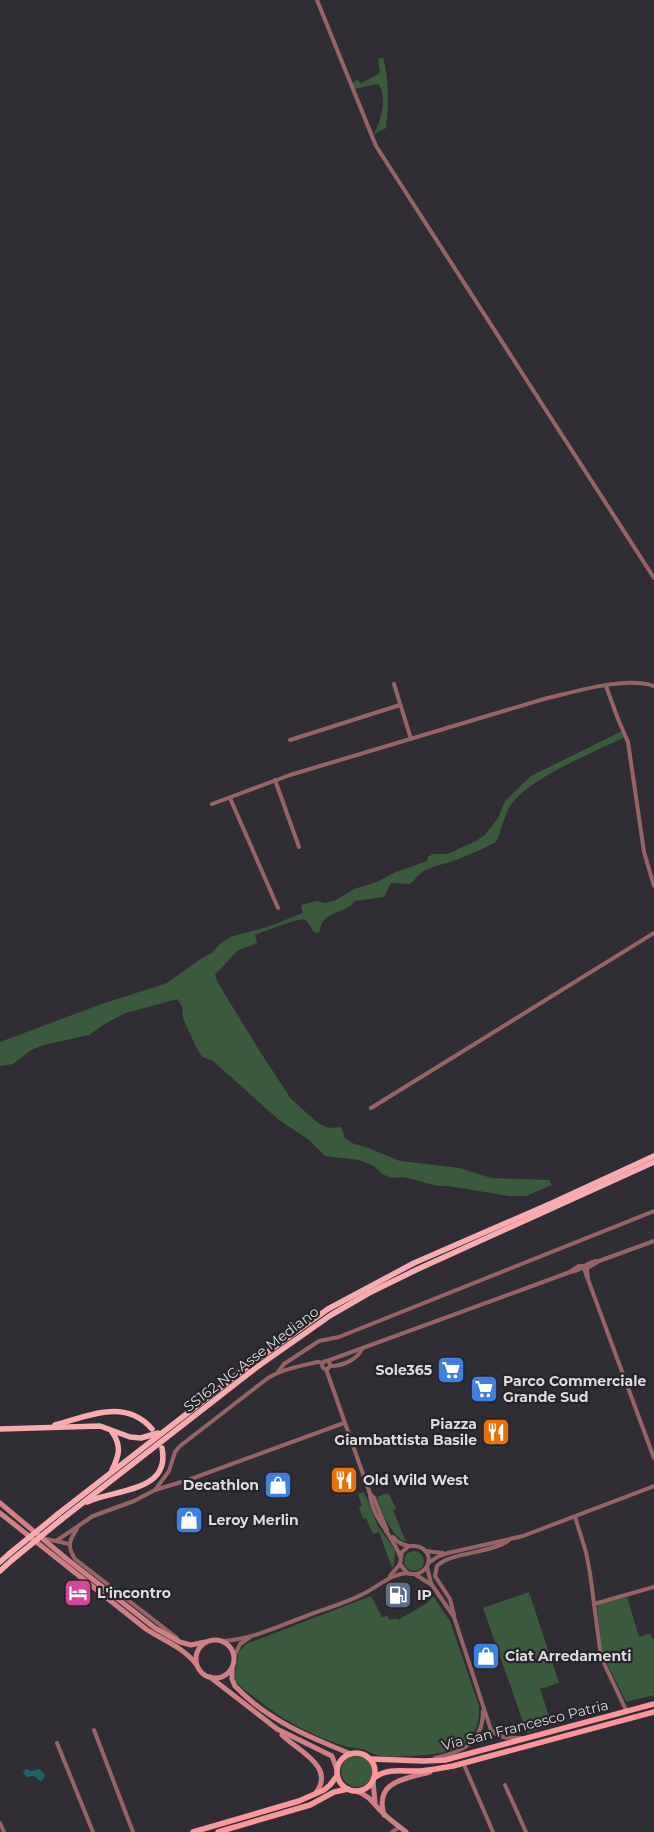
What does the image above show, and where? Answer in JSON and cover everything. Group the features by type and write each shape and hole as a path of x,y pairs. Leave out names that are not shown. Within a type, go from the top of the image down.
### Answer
{"highway":[{"name":"SS162 NC Asse Mediano","path":"0,1562 10,1557 60,1517 111,1472 160,1433 285,1342 369,1293 613,1178 654,1156"},
{"name":"SS162 NC Asse Mediano","path":"613,1178 654,1162"},
{"name":"SS162 NC Asse Mediano","path":"60,1517 76,1507 254,1365"},
{"path":"45,1427 100,1413 116,1411 129,1412 140,1418 152,1429"},
{"path":"0,1429 100,1426 122,1435 141,1438 160,1433"},
{"path":"111,1431 116,1437 119,1449 119,1455 111,1472"},
{"path":"76,1507 95,1498 149,1483 159,1470 162,1462 162,1448"},
{"name":"SS162 NC Asse Mediano","path":"0,1571 10,1557"}],"main road":[{"path":"0,1503 155,1628 180,1642 191,1645 210,1640 221,1641 230,1647 234,1656 232,1679 235,1686 271,1716 303,1735 351,1754 362,1754 371,1759 375,1768 375,1802"},
{"path":"0,1514 146,1629 164,1641 183,1650 201,1672 277,1729 287,1740 314,1761 320,1768 322,1782 315,1795"},
{"path":"196,1664 197,1651 205,1642"},
{"path":"210,1677 222,1676 232,1668"},
{"name":"Via San Francesco Patria","path":"371,1759 445,1760 654,1704"},
{"name":"Via San Francesco Patria","path":"374,1780 381,1773 390,1770 437,1769 654,1712"},
{"path":"277,1729 332,1756 343,1786 365,1794 375,1802 384,1815 406,1832"},
{"path":"193,1832 315,1795 330,1785 342,1760 351,1754"},
{"path":"384,1815 382,1798 388,1787 437,1769"},
{"path":"356,1791 367,1788 374,1780"},
{"path":"218,1832 310,1805 334,1792 348,1789"}],"street":[{"path":"317,0 376,146 654,578"},
{"path":"212,804 275,780 544,699 585,689 632,682 654,686"},
{"path":"394,684 411,739"},
{"path":"606,686 628,742 644,852 654,886"},
{"path":"290,740 400,705"},
{"path":"275,780 299,847"},
{"path":"230,798 278,908"},
{"path":"371,1108 654,933"},
{"path":"155,1490 169,1471 175,1452 180,1446 278,1372 284,1364 319,1341 340,1337 654,1211"},
{"path":"278,1372 325,1362 570,1272 572,1269 596,1260 599,1261 654,1241"},
{"path":"583,1266 586,1269 588,1279 654,1458"},
{"path":"326,1370 330,1366 356,1358 362,1349"},
{"path":"325,1362 330,1366"},
{"path":"325,1362 323,1367 326,1370 370,1494 374,1498 387,1531 400,1556 400,1564 407,1573"},
{"path":"56,1540 93,1516 134,1501 155,1490 188,1480 344,1423"},
{"path":"390,1536 397,1541 409,1546 416,1546 425,1551 440,1554 448,1553 510,1540 653,1488"},
{"path":"575,1517 586,1552 600,1657 627,1712"},
{"path":"78,1527 69,1544 70,1552 75,1559 180,1642"},
{"path":"40,1537 69,1544"},
{"path":"510,1540 501,1546 489,1550 445,1560 437,1566 435,1576 450,1599 454,1617 483,1701 488,1724 496,1734 508,1738 525,1739"},
{"path":"400,1556 409,1546"},
{"path":"425,1551 432,1585 454,1617"},
{"path":"416,1575 439,1556 448,1553"},
{"path":"221,1641 252,1636 349,1600 372,1590 389,1578 400,1564"},
{"path":"389,1578 407,1573 416,1575 432,1585"},
{"path":"594,1604 654,1586"},
{"path":"234,1656 240,1644 252,1636"},
{"path":"424,1761 458,1752 468,1746 482,1726 483,1701"},
{"path":"94,1730 133,1832"},
{"path":"57,1743 93,1832"},
{"path":"465,1767 493,1832"},
{"path":"505,1785 526,1832"},
{"path":"0,1823 4,1832"},
{"path":"392,1832 400,1827"}],"green space":[{"path":"383,57 388,92 386,128 374,134 382,109 383,95 381,89 378,84 354,89 352,83 357,80 361,83 380,73 378,59"},
{"path":"622,731 625,737 563,767 519,795 510,806 496,842 456,860 425,870 410,884 391,883 384,897 355,901 324,920 320,932 315,933 307,921 301,920 255,935 257,943 237,951 215,975 259,1050 291,1099 318,1123 329,1128 341,1127 345,1138 354,1144 400,1161 460,1168 491,1178 549,1180 552,1185 526,1196 509,1196 448,1186 437,1186 404,1177 392,1178 382,1174 374,1166 359,1160 325,1156 309,1140 279,1120 213,1061 202,1057 183,1018 182,1006 177,999 126,1013 89,1035 44,1045 31,1050 13,1064 0,1066 0,1042 99,1005 167,983 212,953 230,937 270,926 303,913 301,905 317,901 325,903 336,900 354,889 377,882 396,872 427,861 428,857 433,854 447,854 476,841 485,835 498,818 505,801 531,776"},
{"path":"364,1492 378,1526 395,1550 392,1568 379,1532 373,1534 366,1518 363,1519 359,1507 362,1506 358,1494"},
{"path":"387,1493 396,1509 393,1510 406,1542 400,1539 391,1529 381,1509 377,1497"},
{"path":"410,1551 418,1551 424,1557 424,1565 418,1571 410,1571 404,1565 404,1557"},
{"path":"529,1592 559,1683 540,1689 552,1725 527,1733 483,1608"},
{"path":"371,1596 382,1617 387,1616 390,1620 396,1618 398,1620 427,1603 433,1596 450,1621 479,1706 479,1717 473,1735 461,1746 433,1754 397,1757 376,1755 364,1749 347,1747 324,1739 292,1723 248,1693 236,1681 235,1674 239,1652 246,1644"},
{"path":"627,1597 639,1637 650,1633 654,1641 654,1695 626,1702 602,1653 597,1605"},
{"path":"357,1755 363,1756 368,1760 372,1765 372,1777 368,1782 363,1786 357,1787 351,1786 346,1782 342,1777 341,1771 342,1765 346,1760 351,1756"}],"water":[{"path":"26,1769 31,1771 39,1769 45,1776 41,1782 34,1776 26,1777 23,1772"}],"place":[{"name":"Sole365","path":"451,1370"},
{"name":"Parco Commerciale Grande Sud","path":"484,1389"},
{"name":"Piazza Giambattista Basile","path":"496,1432"},
{"name":"Old Wild West","path":"344,1480"},
{"name":"Decathlon","path":"278,1485"},
{"name":"Leroy Merlin","path":"189,1520"},
{"name":"L'incontro","path":"78,1593"},
{"name":"IP","path":"398,1595"},
{"name":"Ciat Arredamenti","path":"486,1656"}]}
